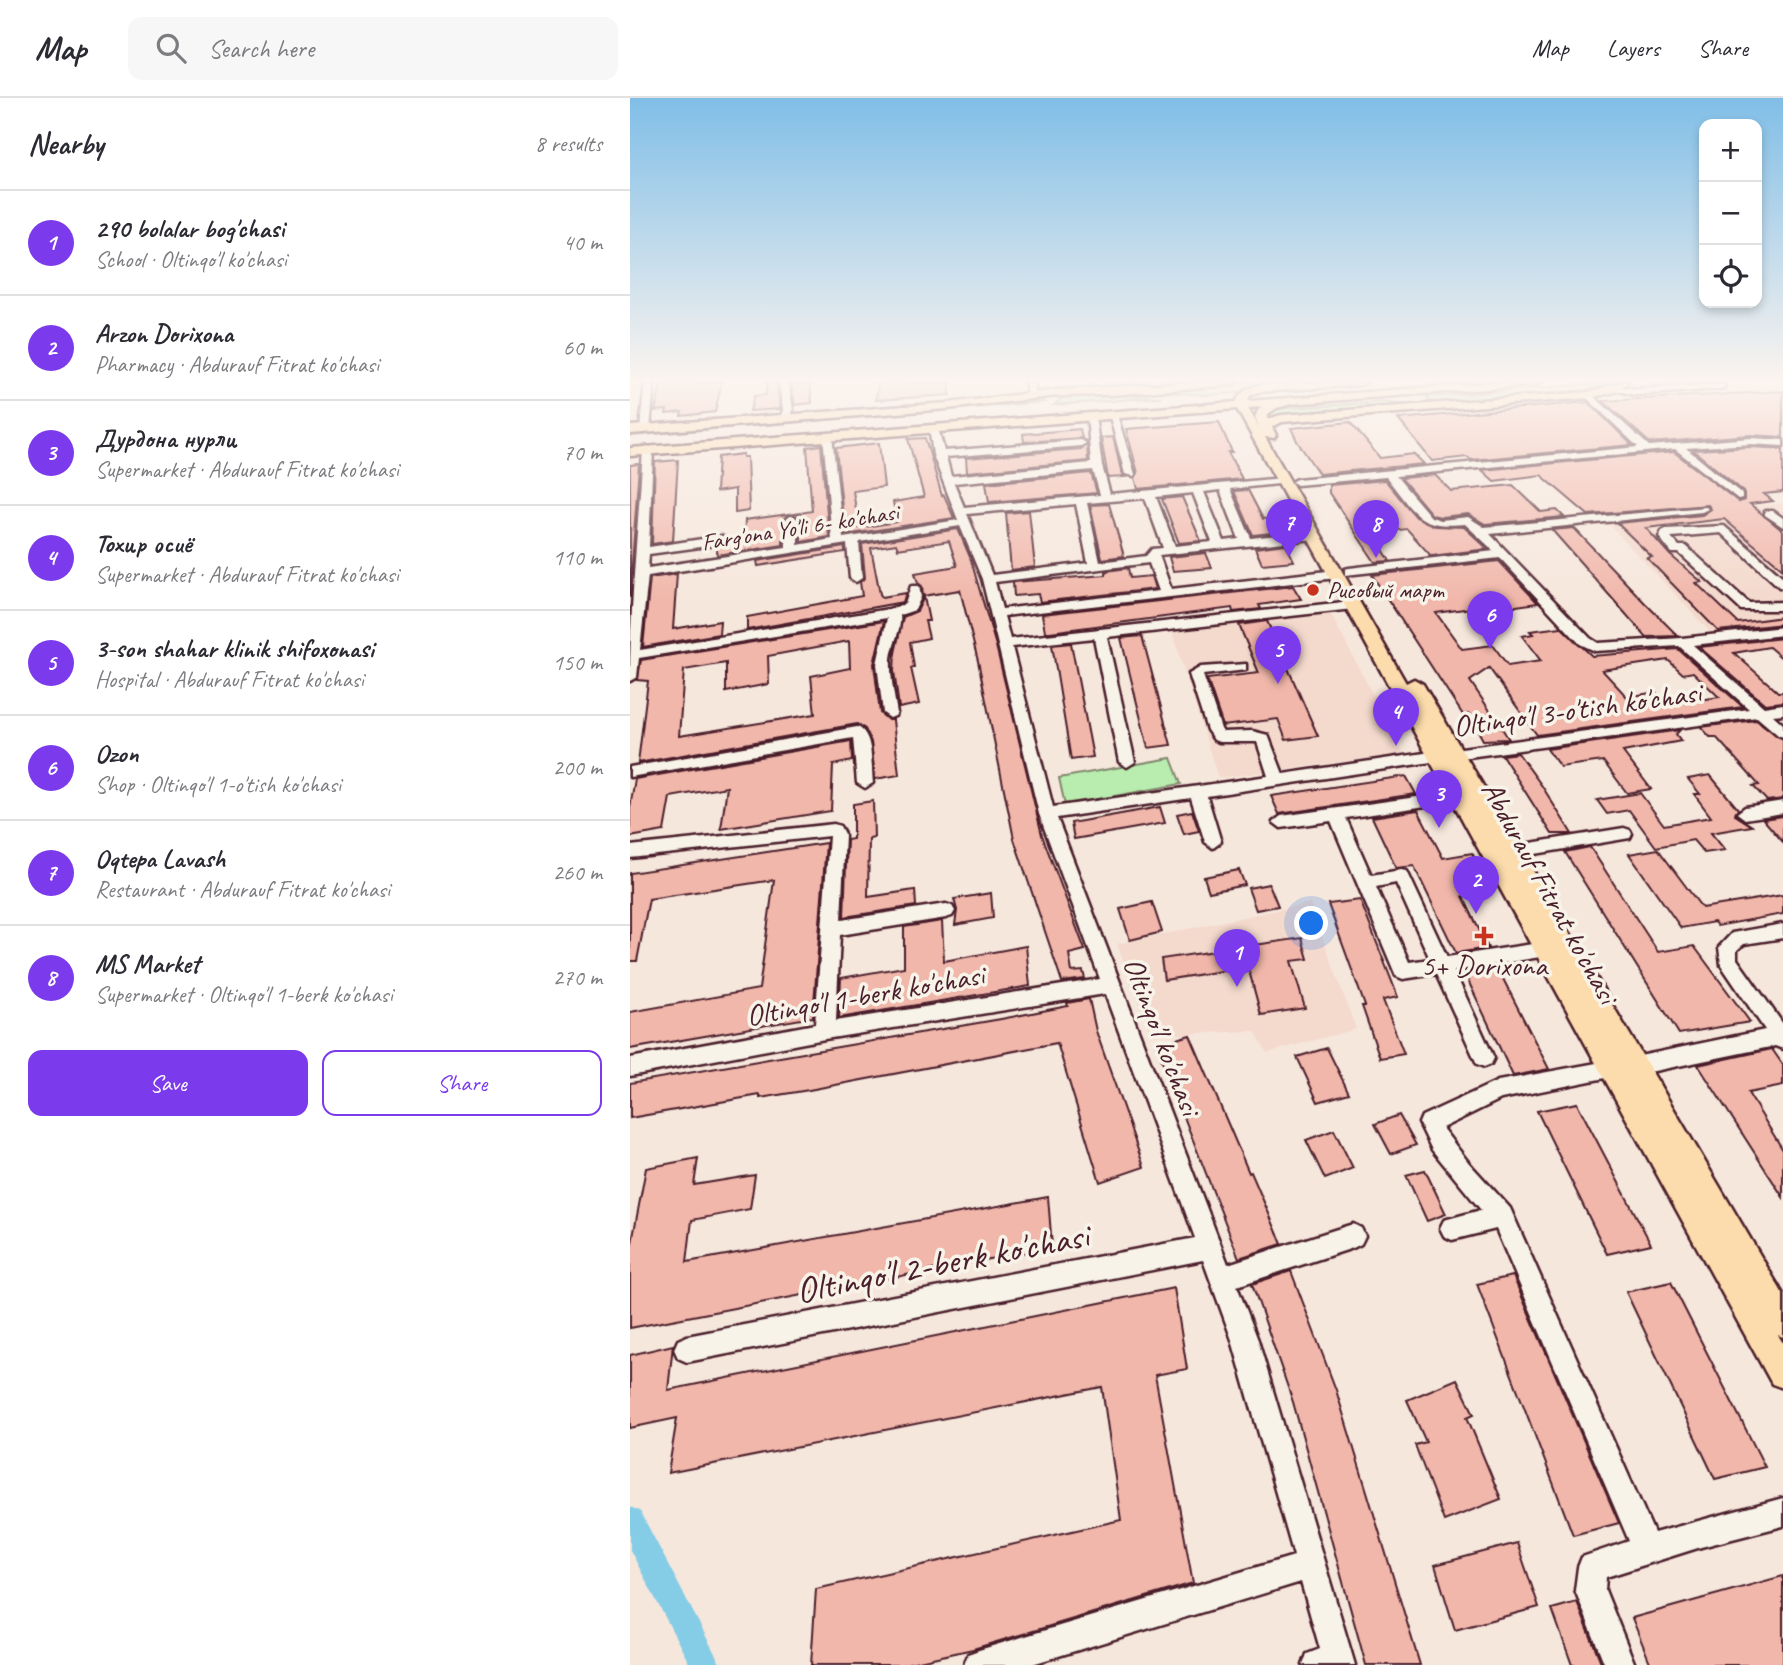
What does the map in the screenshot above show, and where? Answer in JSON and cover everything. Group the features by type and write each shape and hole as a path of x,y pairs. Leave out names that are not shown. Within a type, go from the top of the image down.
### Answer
{"main road":[{"name":"Abdurauf Fitrat ko'chasi","path":"1276,455 1314,535 1343,573 1353,605 1446,755 1511,852 1783,1373"},
{"name":"Abdurauf Fitrat ko'chasi","path":"1289,482 1446,755 1461,796 1546,949 1624,1067 1783,1322"}],"street":[{"path":"630,677 642,573 649,455"},
{"path":"829,455 838,543"},
{"name":"Oltinqo'l ko'chasi","path":"938,455 988,579 1047,814 1223,1279 1248,1352 1311,1565 1332,1663"},
{"path":"1095,455 1106,498"},
{"path":"1124,455 1130,474"},
{"name":"Farg'ona Yo'li 6- ko'chasi","path":"642,573 853,541 963,517 1081,500 1581,455"},
{"path":"1688,455 1738,496"},
{"path":"947,480 1097,466"},
{"path":"1388,473 1427,519 1441,523 1468,520 1585,642 1595,647 1682,642 1783,631"},
{"path":"1224,487 1246,541"},
{"path":"1197,489 1219,544"},
{"path":"1149,494 1170,550"},
{"path":"1081,500 1096,568"},
{"path":"1481,531 1702,509"},
{"path":"1769,513 1783,524"},
{"path":"792,519 792,551"},
{"path":"1783,584 1724,529 1666,533 1665,537 1745,607 1783,606"},
{"path":"1166,593 1151,555 1156,552 1314,535"},
{"path":"643,551 722,540"},
{"path":"853,541 856,578"},
{"path":"997,613 1503,554"},
{"path":"988,579 1153,559"},
{"path":"634,654 891,613 910,607 915,597 915,589"},
{"path":"1005,644 1353,605"},
{"path":"890,713 884,671 886,645 894,629 894,616 891,613"},
{"path":"1100,634 1128,761"},
{"path":"1682,642 1783,732"},
{"path":"1241,667 1201,671 1196,674 1213,730 1219,737 1263,738 1277,779"},
{"name":"Oltinqo'l 3-o'tish ko'chasi","path":"1047,814 1277,779 1783,709"},
{"path":"630,772 857,732 860,736 865,783"},
{"path":"1197,791 1213,842"},
{"path":"1281,822 1461,796"},
{"path":"1745,813 1783,807"},
{"path":"1336,814 1403,971 1546,949"},
{"path":"630,852 834,830 837,836 825,1031"},
{"path":"1511,852 1624,834"},
{"path":"1365,882 1401,876 1484,1058"},
{"path":"830,929 946,911"},
{"path":"1647,1550 1502,1216 1430,1130 1430,1123 1498,1090 1782,1038 1728,960 1728,947 1739,938 1783,931"},
{"name":"Oltinqo'l 1-berk ko'chasi","path":"630,1067 825,1031 1111,985"},
{"path":"1452,1228 1502,1216"},
{"path":"1223,1279 1353,1236"},
{"name":"Oltinqo'l 2-berk ko'chasi","path":"687,1349 1211,1247"},
{"path":"1620,1665 1590,1590 1592,1567 1701,1533 1783,1513"},
{"path":"979,1665 1311,1565"}],"shaded area":[{"path":"1783,503 1783,626 1713,635 1606,521"},
{"path":"1330,613 1404,754 1218,778 1172,632"},
{"path":"1310,903 1356,1029 1267,1053 1255,1031 1151,1035 1117,944"}],"green space":[{"path":"1171,758 1181,784 1065,805 1059,778"}],"building":[{"path":"808,455 822,455 829,537 801,542 801,519 794,514 812,511"},
{"path":"837,455 880,455 884,487 853,491 859,528 897,522 893,502 924,497 912,455 930,455 942,496 944,495 954,518 845,535"},
{"path":"1088,455 1088,461 967,472 966,458"},
{"path":"1104,455 1117,455 1122,475 1125,477 1108,478"},
{"path":"1133,455 1230,455 1242,479 1138,489 1135,478 1138,473"},
{"path":"1306,455 1378,455 1380,458 1415,455 1424,464 1319,474"},
{"path":"1427,455 1523,455 1471,460 1467,457 1432,461"},
{"path":"1641,455 1678,455 1739,502 1744,500 1744,492 1699,455 1783,455 1783,492 1764,494 1773,501 1750,504 1783,531 1783,569 1724,519 1646,528 1670,555 1702,582 1696,583 1738,623 1783,617 1783,624 1718,631 1647,558 1652,557 1617,523 1702,515 1711,509 1708,505 1588,515 1541,475 1494,481 1482,470"},
{"path":"718,457 747,457 749,511 735,513 735,489 716,492"},
{"path":"678,460 673,541 652,544 655,462"},
{"path":"639,464 632,565 630,598 630,465"},
{"path":"1091,473 1097,493 989,502 986,483"},
{"path":"1435,475 1451,491 1513,485 1541,512 1557,510 1564,517 1485,524 1468,514 1441,517 1432,515 1401,478"},
{"path":"1385,480 1416,517 1435,526 1464,527 1488,549 1431,556 1407,529 1373,533 1390,561 1375,562 1329,493 1329,485"},
{"path":"1248,490 1263,519 1293,517 1300,530 1253,535 1234,491"},
{"path":"1182,497 1201,541 1179,543 1162,499"},
{"path":"1109,504 1124,556 1102,559 1090,505"},
{"path":"1029,511 1035,567 1011,570 1006,513"},
{"path":"789,514 783,519 783,545 717,555 717,547 744,540 745,520"},
{"path":"1574,528 1678,636 1646,637 1552,530"},
{"path":"958,529 970,557 996,646 1042,835 1085,950 1069,954 1072,972 1083,971 1085,979 1062,982 1014,839 978,661 960,590 923,596 922,586 918,583 915,573 957,566 949,541 898,549 896,544 871,548 880,594 882,597 906,593 903,602 747,630 747,617 862,596 860,582 865,578 862,544"},
{"path":"1286,544 1294,561 1262,564 1255,548"},
{"path":"845,547 845,552 758,566 757,561"},
{"path":"1206,553 1212,568 1173,571 1169,557"},
{"path":"1499,561 1538,603 1488,610 1485,606 1436,613 1462,649 1493,645 1508,666 1541,661 1522,636 1533,634 1530,631 1561,627 1592,656 1678,649 1743,707 1537,735 1489,668 1470,681 1509,739 1483,740 1469,714 1463,715 1372,575","holes":["1668,660 1683,674 1693,672 1719,697 1668,705 1656,692 1627,697 1602,670"]},
{"path":"1128,568 1130,578 1151,576 1155,589 1040,602 1038,594 1014,596 1013,582 1106,575 1106,571"},
{"path":"677,574 673,629 720,621 719,634 643,647 650,578"},
{"path":"1293,586 1301,599 1259,605 1261,609 1233,612 1232,608 1050,632 1045,632 1042,614"},
{"path":"924,597 929,638 910,642 914,667 911,668 919,704 899,708 894,671 903,617 917,611"},
{"path":"884,621 874,664 880,713 888,720 893,720 899,775 875,779 871,742 865,729 857,724 638,763 648,681 637,680 641,660","holes":["849,641 850,668 811,676 815,714 679,736 684,670 726,663 726,692 769,684 768,656"]},
{"path":"1267,621 1318,736 1286,740 1278,719 1223,726 1207,679 1259,673 1239,625"},
{"path":"1142,636 1171,745 1148,748 1121,638"},
{"path":"1783,638 1783,659 1769,647 1734,653 1778,692 1783,692 1783,702 1765,704 1699,647"},
{"path":"1071,643 1093,757 1071,760 1052,645"},
{"path":"1756,720 1783,739 1783,799 1767,801 1753,786 1759,785 1716,737 1710,737 1701,727"},
{"path":"1680,730 1676,734 1681,741 1623,752 1651,789 1627,793 1603,761 1560,767 1547,749"},
{"path":"851,741 852,761 833,765 831,811 721,829 727,787 670,797 664,831 630,837 630,807 635,779"},
{"path":"1518,753 1572,834 1552,834 1502,755"},
{"path":"1710,775 1738,809 1735,815 1752,826 1711,833 1725,850 1704,853 1693,840 1656,847 1629,810 1607,814 1597,800 1640,793 1664,825 1711,817 1694,794 1700,794 1688,779"},
{"path":"1406,776 1416,794 1279,814 1271,796"},
{"path":"873,801 874,838 869,839 868,897 915,890 916,906 844,917 847,840 853,839 853,804"},
{"path":"1160,807 1165,823 1074,839 1071,823"},
{"path":"1418,810 1443,858 1472,853 1493,891 1463,896 1488,948 1456,953 1414,866 1396,868 1372,817"},
{"path":"1192,811 1199,831 1184,834 1177,814"},
{"path":"1783,816 1783,842 1763,819"},
{"path":"826,843 813,1017 630,1049 630,1012 759,989 774,880 649,899 637,961 630,961 630,873"},
{"path":"1590,847 1658,952 1694,946 1750,1022 1679,1034 1565,852"},
{"path":"1658,849 1702,908 1783,895 1783,914 1717,926 1714,922 1681,928 1629,854"},
{"path":"1239,870 1245,885 1209,892 1204,877"},
{"path":"1269,884 1278,906 1256,910 1248,888"},
{"path":"991,893 993,918 955,925 957,910 954,899"},
{"path":"1360,900 1398,997 1383,1000 1404,1054 1380,1058 1362,1006 1365,1006 1328,904"},
{"path":"1152,902 1162,932 1130,940 1120,909"},
{"path":"942,921 944,961 1026,946 1030,986 839,1018 841,978 904,967 904,927"},
{"path":"1302,938 1308,959 1291,961 1305,1008 1261,1015 1248,967 1164,980 1161,959"},
{"path":"1497,967 1549,1069 1513,1076 1464,972"},
{"path":"1089,999 1096,1031 1144,1167 1100,1182 1057,1043 809,1090 760,1098 760,1095 630,1118 630,1083 1001,1019 1068,1006 1067,1003"},
{"path":"1190,1035 1282,1244 1239,1258 1156,1045"},
{"path":"1327,1048 1349,1093 1318,1102 1297,1057"},
{"path":"1772,1049 1783,1065 1783,1086 1748,1093 1783,1150 1783,1197 1698,1065"},
{"path":"1577,1103 1651,1244 1607,1254 1537,1111"},
{"path":"1399,1115 1416,1145 1391,1154 1375,1124"},
{"path":"1334,1130 1353,1168 1325,1179 1306,1140"},
{"path":"698,1158 694,1185 755,1175 750,1209 692,1220 687,1262 1048,1197 1052,1247 630,1328 630,1253 646,1168"},
{"path":"1425,1170 1446,1214 1427,1221 1406,1175"},
{"path":"1291,1271 1336,1390 1420,1665 1366,1665 1293,1402 1252,1284"},
{"path":"1513,1276 1619,1523 1573,1535 1477,1284"},
{"path":"1671,1282 1765,1467 1715,1479 1626,1292"},
{"path":"1174,1288 1187,1369 1155,1375 1193,1583 973,1649 901,1665 811,1665 816,1589 1121,1520 1102,1387 668,1473 677,1418 630,1428 630,1355 673,1345 668,1390"},
{"path":"1457,1379 1474,1414 1467,1417 1501,1499 1444,1521 1415,1445 1426,1442 1407,1400"},
{"path":"1517,1543 1539,1607 1455,1630 1435,1565"},
{"path":"1783,1576 1783,1665 1651,1665 1632,1618"},
{"path":"1577,1602 1602,1665 1572,1665 1552,1609"}],"waterway":[{"path":"630,1521 706,1665"}],"place":[{"name":"Oqtepa Lavash","path":"1289,557"},
{"name":"MS Market","path":"1376,558"},
{"name":"Рисовый март","path":"1313,590"},
{"name":"Ozon","path":"1490,649"},
{"name":"3-son shahar klinik shifoxonasi","path":"1278,684"},
{"name":"Тохир осиё","path":"1396,746"},
{"name":"Дурдона нурли","path":"1439,828"},
{"name":"Arzon Dorixona","path":"1476,914"},
{"name":"5+ Dorixona","path":"1484,936"},
{"name":"290 bolalar bog'chasi","path":"1237,987"}]}
